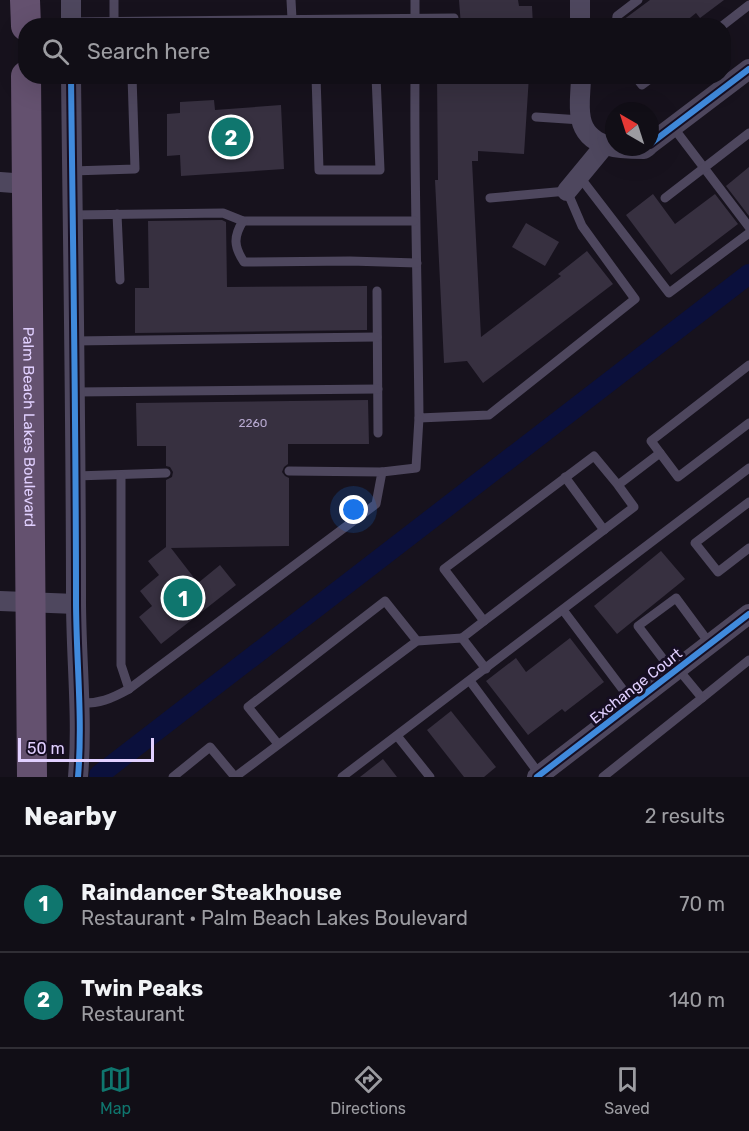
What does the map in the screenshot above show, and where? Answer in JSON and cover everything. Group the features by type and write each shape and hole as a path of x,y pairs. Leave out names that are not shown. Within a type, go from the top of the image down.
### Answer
{"main road":[{"path":"26,0 26,18"},
{"name":"Palm Beach Lakes Boulevard","path":"25,84 14,183 31,603 32,777"}],"street":[{"path":"71,0 71,18"},
{"path":"580,0 580,18"},
{"path":"731,83 749,69"},
{"path":"71,84 76,604 80,751 78,777"},
{"path":"573,184 592,134 583,84"},
{"path":"659,138 729,84"},
{"path":"592,134 605,142"},
{"path":"0,601 76,604"},
{"name":"Exchange Court","path":"538,776 749,614"}],"lane":[{"path":"114,0 114,18"},
{"path":"291,0 292,18"},
{"path":"415,0 415,18"},
{"path":"617,18 638,0"},
{"path":"731,19 749,5"},
{"path":"72,171 135,169 132,84"},
{"path":"316,84 319,170 380,170 376,84"},
{"path":"289,471 382,472 416,468 418,418 417,263 414,221 415,84"},
{"path":"536,117 592,134"},
{"path":"673,127 749,227"},
{"path":"665,198 749,133"},
{"path":"490,198 573,184"},
{"path":"573,184 669,293 749,233"},
{"path":"418,418 489,415 635,299 582,226 573,184"},
{"path":"72,215 223,213 243,221 414,221"},
{"path":"117,214 120,280"},
{"path":"243,221 236,231 235,242 244,262 417,263"},
{"path":"377,291 378,433"},
{"path":"74,341 378,337"},
{"path":"749,365 651,441 678,477 749,423"},
{"path":"75,392 378,390"},
{"path":"618,485 660,453"},
{"path":"173,777 210,747 235,777 417,641 462,638 604,530 634,507 594,456 444,569 484,621"},
{"path":"342,777 398,737 749,468"},
{"path":"79,703 94,704 108,701 129,689 376,504 382,472"},
{"path":"76,476 166,473"},
{"path":"121,476 121,665 129,689"},
{"path":"565,477 604,530"},
{"path":"749,502 695,543 718,572 749,548"},
{"path":"702,698 638,626 675,598 710,644"},
{"path":"278,744 248,707 385,601 417,641"},
{"path":"563,610 633,703"},
{"path":"462,638 486,669"},
{"path":"603,777 749,660"},
{"path":"470,681 538,776"},
{"path":"398,737 430,777"}],"building":[{"path":"459,0 518,0 519,6 532,6 533,18 460,18"},
{"path":"650,0 724,0 700,18 696,13 690,18 626,18"},
{"path":"437,84 528,84 524,154 478,151 478,161 472,161 481,337 561,276 558,274 587,251 613,284 483,383 467,361 444,363 435,180 438,180"},
{"path":"214,100 215,110 281,105 284,169 181,176 180,155 167,156 167,114 180,113 180,102"},
{"path":"749,167 749,216 726,186"},
{"path":"653,194 675,224 715,194 738,224 671,275 626,215"},
{"path":"222,220 226,222 227,287 367,286 367,330 135,333 135,288 149,288 148,221"},
{"path":"526,223 559,242 545,266 512,247"},
{"path":"368,400 369,444 288,444 288,464 282,472 289,478 289,546 171,548 198,583 220,565 236,585 161,644 139,617 152,606 140,591 159,575 148,561 166,547 166,480 172,477 173,472 170,467 166,466 166,446 137,446 136,403"},
{"path":"661,551 685,579 617,634 594,606"},
{"path":"570,638 604,682 565,712 562,709 528,735 486,681 516,658 526,672"},
{"path":"451,711 496,767 484,777 464,777 427,730"},
{"path":"383,759 397,777 360,777"}],"waterway":[{"path":"99,775 749,274"}],"cycle path":[{"path":"731,83 749,69"},
{"path":"71,84 76,622 80,733 78,777"},
{"path":"659,137 729,84"},
{"path":"537,777 749,614"}],"place":[{"name":"Twin Peaks","path":"231,137"},
{"name":"Raindancer Steakhouse","path":"183,598"}]}
